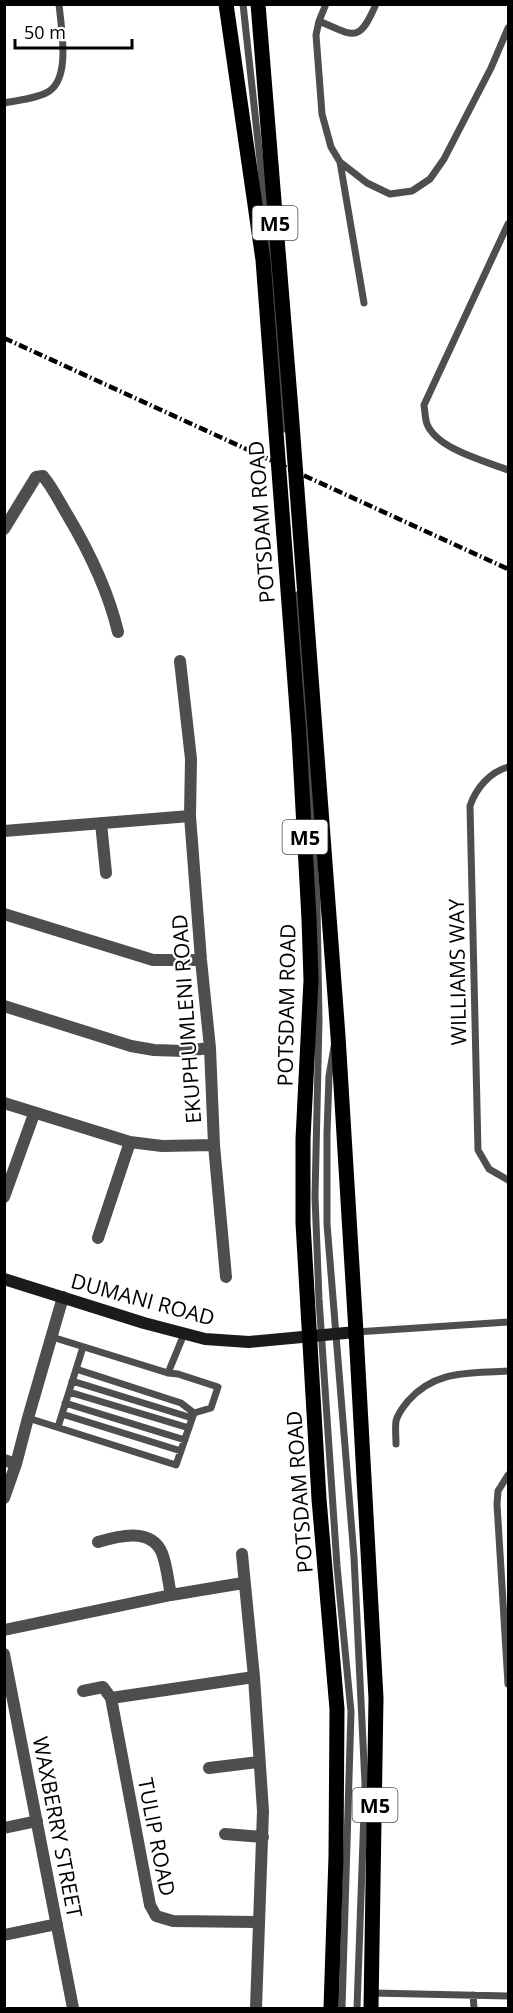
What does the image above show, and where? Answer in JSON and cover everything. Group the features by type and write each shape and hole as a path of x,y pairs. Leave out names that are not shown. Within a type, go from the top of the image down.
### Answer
{"main road":[{"name":"POTSDAM ROAD","path":"226,4 263,260 299,557 338,1036 376,1698 372,2001"},
{"name":"POTSDAM ROAD","path":"258,4 282,404 284,535 299,736 309,919 311,980 303,1139 303,1187 315,1335 319,1498 337,1709 336,1856 331,2008"}],"street":[{"path":"4,529 36,477 43,476 95,565 118,632"},
{"name":"EKUPHUMLENI ROAD","path":"180,661 191,759 190,816 210,1048 214,1144 226,1277"},
{"path":"4,831 190,816"},
{"path":"100,823 106,873"},
{"path":"4,914 153,960 201,960"},
{"path":"4,1005 131,1046 154,1050 184,1051 210,1048"},
{"path":"4,1103 130,1142 162,1146 214,1144"},
{"path":"4,1197 34,1114"},
{"path":"98,1238 130,1142"},
{"name":"DUMANI ROAD","path":"4,1279 205,1339 249,1342 356,1332"},
{"path":"4,1498 10,1462 28,1418 63,1298"},
{"path":"98,1542 119,1535 131,1534 152,1541 161,1552 171,1594"},
{"path":"242,1554 243,1583 254,1677 263,1811 256,2008"},
{"path":"4,1629 171,1594 243,1583"},
{"name":"WAXBERRY STREET","path":"4,1654 73,2008"},
{"path":"83,1691 103,1688 111,1698 254,1677"},
{"name":"TULIP ROAD","path":"111,1698 152,1911 163,1919 173,1922 258,1922"},
{"path":"209,1768 258,1762"},
{"path":"4,1828 37,1821"},
{"path":"225,1834 263,1837"},
{"path":"4,1935 57,1924"}],"lane":[{"path":"4,103 44,94 57,83 63,69 59,4"},
{"path":"243,4 272,270 282,404"},
{"path":"326,4 318,21 316,35 322,114 331,147 340,162 367,183 390,194 412,191 430,179 444,159 508,28"},
{"path":"318,21 356,34 365,29 376,4"},
{"path":"340,162 364,303"},
{"path":"508,224 424,405 427,424 437,439 508,470"},
{"path":"299,557 317,904 319,1020 315,1335 351,1712 342,2008"},
{"name":"WILLIAMS WAY","path":"508,767 497,771 484,782 473,797 470,806 478,1150 489,1169 508,1180"},
{"path":"338,1036 331,1057 327,1134 327,1224 354,1557 365,1784 357,2008"},
{"path":"356,1332 508,1322"},
{"path":"168,1373 184,1334"},
{"path":"52,1337 218,1387 211,1408 193,1415 72,1381"},
{"path":"57,1427 83,1347"},
{"path":"76,1369 181,1403 193,1415"},
{"path":"396,1444 396,1420 401,1409 418,1389 430,1381 450,1375 508,1371"},
{"path":"69,1392 189,1428"},
{"path":"65,1403 185,1440"},
{"path":"62,1414 181,1451"},
{"path":"28,1418 176,1465 193,1415"},
{"path":"508,1475 498,1491 497,1504 508,1684"},
{"path":"473,1995 474,2008"},
{"path":"372,2001 473,1995 508,1996"}],"railway":[{"path":"4,338 508,569"}]}
